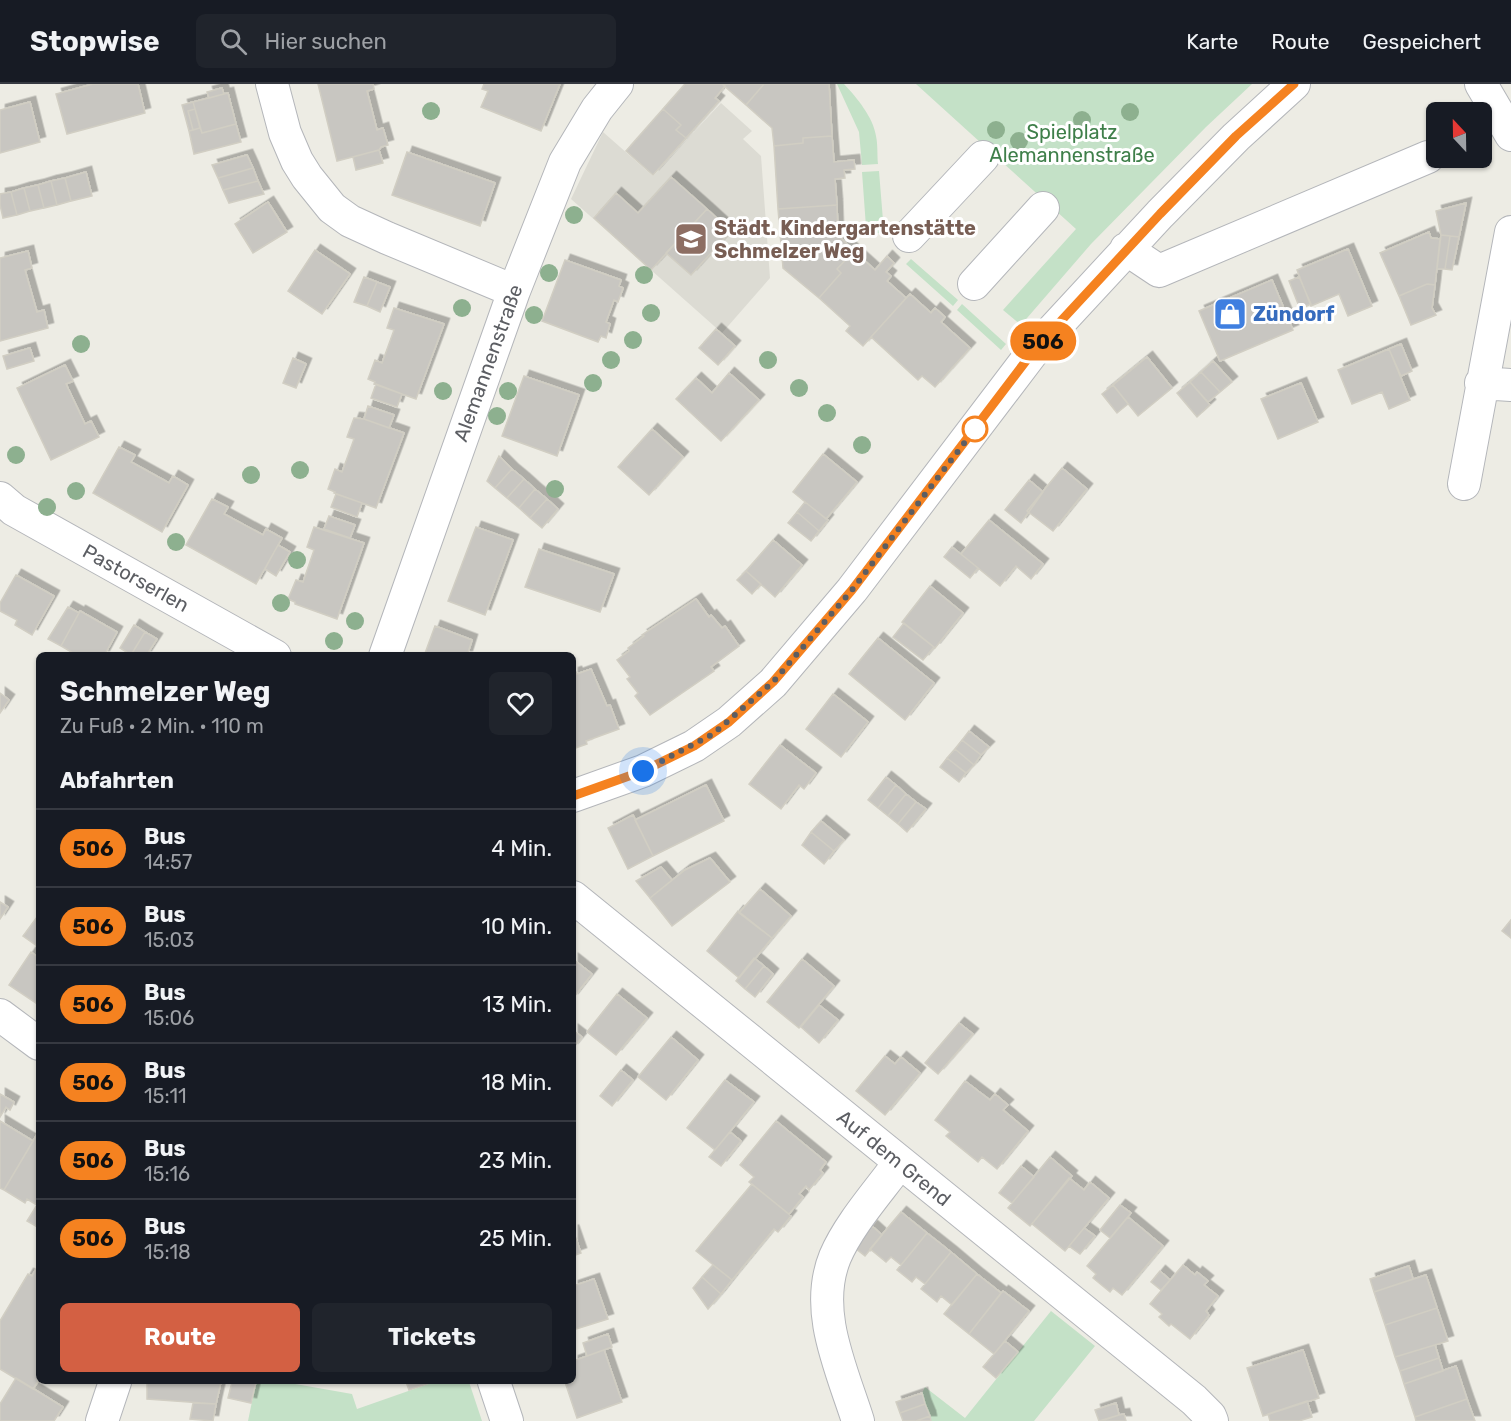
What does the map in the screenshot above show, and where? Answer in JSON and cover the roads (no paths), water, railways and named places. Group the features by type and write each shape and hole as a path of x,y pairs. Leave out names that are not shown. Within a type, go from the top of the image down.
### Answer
{"street":[{"path":"272,84 285,133 297,161 332,208 350,221 387,238 514,291"},
{"name":"Alemannenstraße","path":"386,652 514,291 565,162 597,109 617,84"},
{"path":"576,795 643,771 694,746 729,722 773,682 852,590 1035,349 1126,249 1236,136 1294,84"},
{"path":"1481,84 1511,135"},
{"path":"909,236 983,157"},
{"path":"1126,249 1159,271 1426,158"},
{"path":"974,284 1043,208"},
{"path":"1464,484 1496,384 1511,232"},
{"name":"Pastorserlen","path":"0,498 14,510 268,652"},
{"name":"Auf dem Grend","path":"576,899 1194,1400 1212,1421"},
{"path":"0,1015 36,1042"},
{"path":"858,1421 833,1341 828,1308 829,1280 835,1257 850,1230 900,1162"},
{"path":"102,1421 114,1384"},
{"path":"495,1384 507,1421"}],"place":[{"name":"Städt. Kindergartenstätte Schmelzer Weg","path":"691,239"},
{"name":"Zündorf","path":"1230,314"}],"park label":[{"name":"Spielplatz Alemannenstraße","path":"1072,144"}]}
